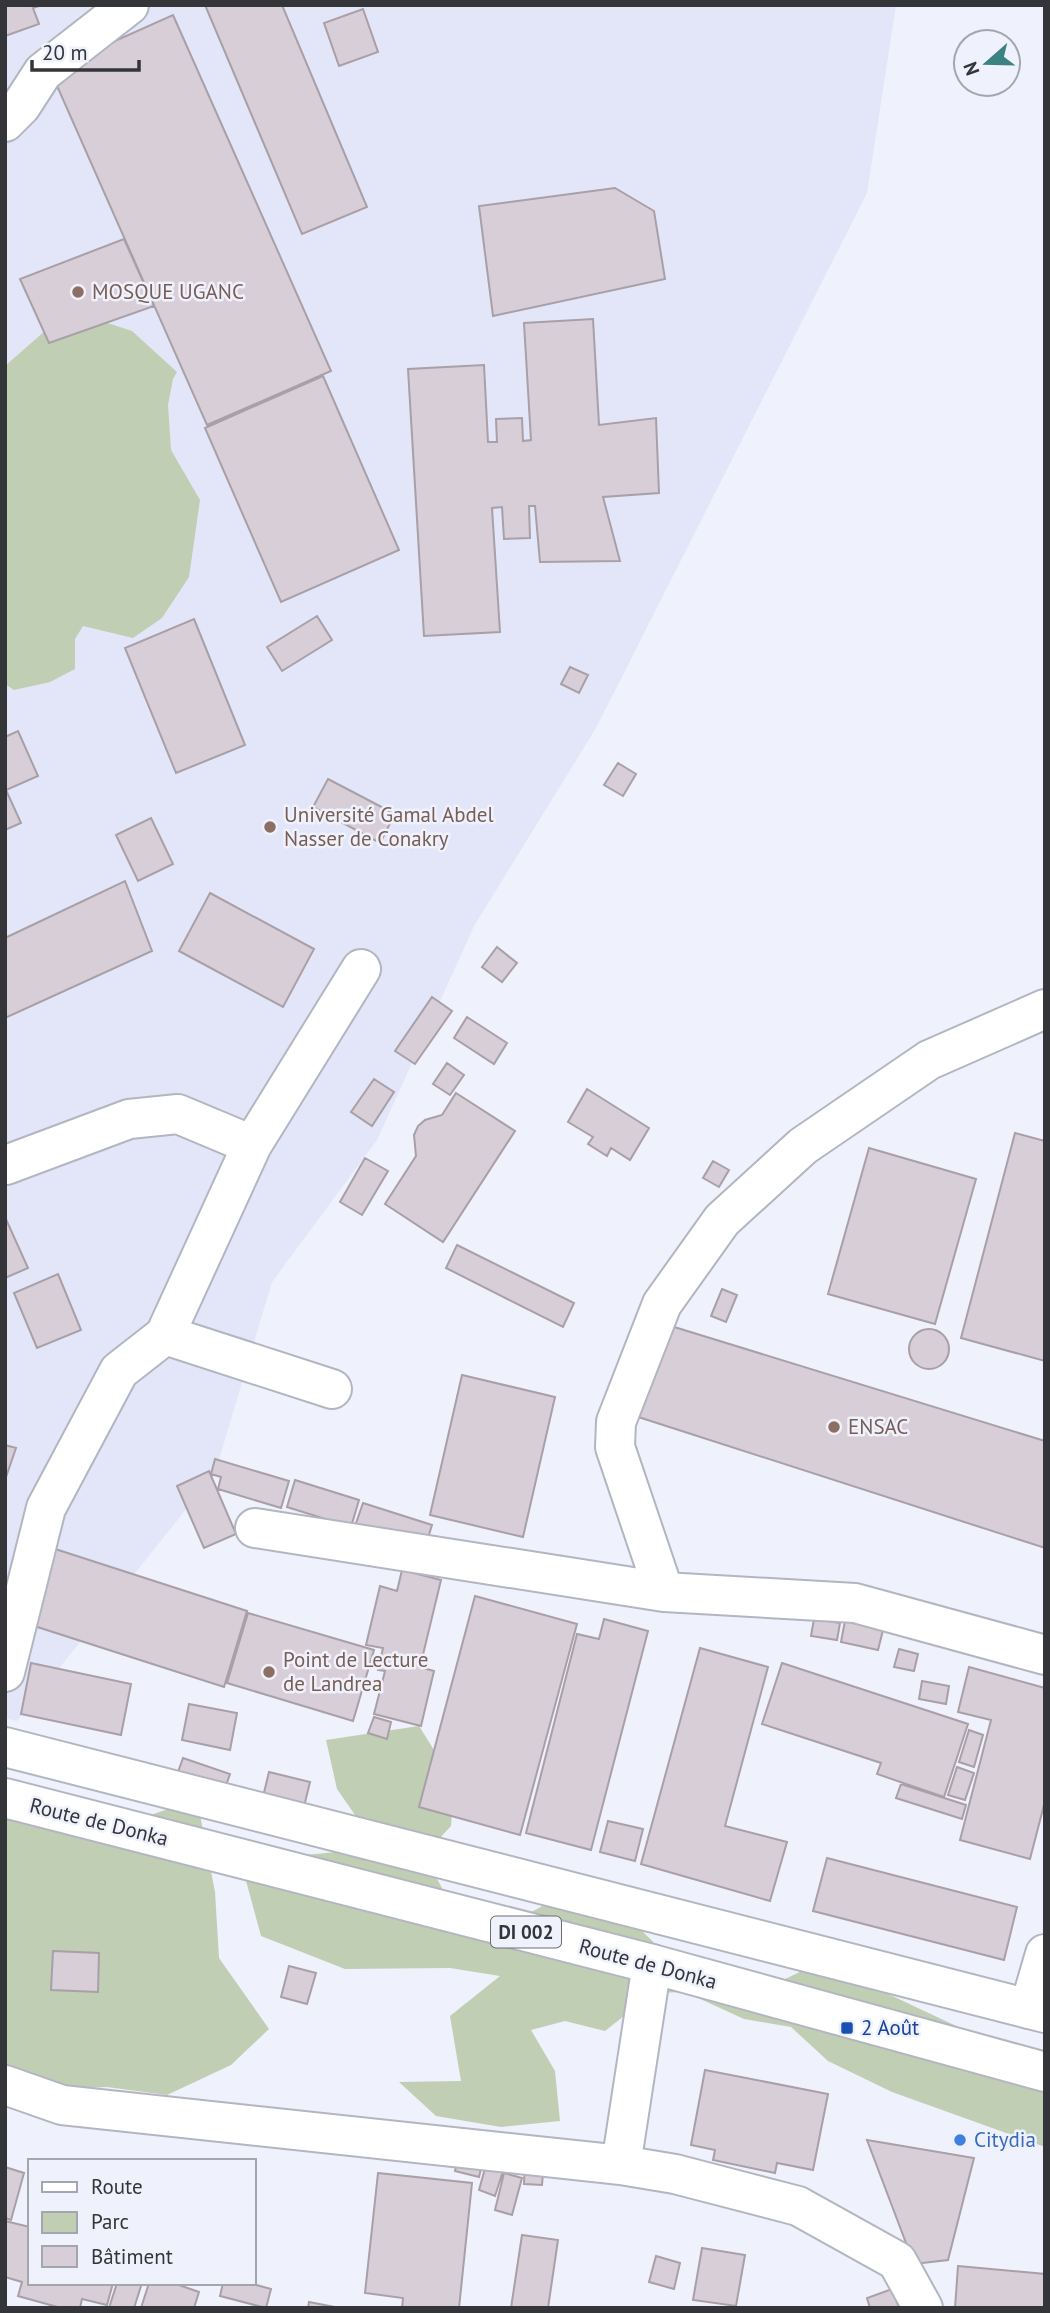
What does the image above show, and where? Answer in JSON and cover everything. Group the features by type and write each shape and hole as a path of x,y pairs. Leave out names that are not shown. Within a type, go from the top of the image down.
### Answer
{"main road":[{"path":"5,121 22,106 43,72 129,5"},
{"path":"5,1672 46,1508 119,1371 165,1335 252,1145 361,969"},
{"path":"664,1592 615,1447 616,1422 662,1304 722,1220 803,1146 929,1060 1045,1009"},
{"path":"6,1166 129,1119 178,1114 252,1145"},
{"path":"165,1335 332,1389"},
{"path":"255,1528 664,1592 855,1602 1045,1654"},
{"name":"DI 002","path":"5,1746 1037,2011"},
{"name":"Route de Donka","path":"5,1798 652,1964 1045,2071"},
{"path":"1037,2011 1045,1954"},
{"path":"621,2165 652,1964"},
{"path":"5,2085 62,2105 621,2165 675,2174 798,2206 897,2262 923,2308"}],"shaded area":[{"name":"Université Gamal Abdel Nasser de Conakry","path":"5,5 896,5 867,193 596,728 474,926 377,1140 272,1282 215,1473 17,1721 5,1718"}],"green space":[{"path":"74,312 132,331 177,372 168,405 171,450 200,500 189,577 162,618 133,638 83,626 75,639 75,669 50,682 14,690 5,684 5,366 54,323"},
{"path":"419,1726 454,1782 451,1826 424,1855 466,1932 509,1924 563,1895 616,1906 668,1956 769,1987 820,1962 969,2032 1045,2057 1045,2147 892,2092 828,2061 791,2027 744,2019 685,1992 653,1993 605,2031 565,2021 531,2030 555,2071 560,2121 501,2127 436,2116 399,2082 461,2081 450,2016 500,1976 450,1968 345,1969 261,1936 245,1877 295,1856 378,1848 337,1789 326,1740"},
{"path":"5,1788 119,1826 197,1799 215,1892 219,1958 269,2029 231,2065 167,2095 107,2087 57,2089 5,2105"}],"building":[{"path":"5,5 42,5 33,8 39,24 5,36"},
{"path":"205,5 282,5 367,207 302,234"},
{"path":"363,9 378,52 339,66 324,23"},
{"path":"173,15 331,371 207,425 50,70"},
{"path":"615,188 654,211 665,279 493,316 479,206"},
{"path":"124,239 154,306 49,343 20,279"},
{"path":"593,319 599,425 656,418 659,493 603,497 620,561 540,562 535,506 529,506 530,538 504,539 502,507 492,508 500,632 424,636 408,369 484,365 488,442 497,442 496,419 522,418 523,441 531,440 524,323"},
{"path":"323,376 399,550 281,602 205,428"},
{"path":"317,616 332,640 282,671 267,647"},
{"path":"194,619 245,745 176,773 125,648"},
{"path":"570,667 588,675 579,693 561,684"},
{"path":"18,731 38,776 6,790 21,823 5,830 5,737"},
{"path":"618,763 636,774 623,796 604,785"},
{"path":"328,779 395,814 380,843 313,807"},
{"path":"151,818 173,864 138,881 116,835"},
{"path":"125,881 152,951 5,1018 5,938"},
{"path":"210,893 314,949 283,1007 179,951"},
{"path":"497,947 517,963 502,982 482,967"},
{"path":"432,997 452,1011 415,1064 395,1051"},
{"path":"467,1017 507,1043 494,1064 454,1038"},
{"path":"447,1063 464,1075 450,1095 433,1084"},
{"path":"374,1079 394,1092 372,1126 351,1112"},
{"path":"587,1089 649,1128 630,1160 611,1148 607,1156 588,1144 593,1137 568,1122"},
{"path":"456,1093 515,1131 443,1242 385,1204 416,1156 414,1135 418,1126 425,1120 442,1115"},
{"path":"1015,1133 1045,1141 1045,1361 961,1338"},
{"path":"869,1148 976,1179 935,1324 828,1294"},
{"path":"365,1158 388,1171 362,1215 340,1202"},
{"path":"713,1161 729,1170 719,1187 703,1178"},
{"path":"5,1217 28,1268 5,1278"},
{"path":"457,1245 574,1303 563,1327 446,1268"},
{"path":"58,1274 81,1330 37,1348 14,1293"},
{"path":"722,1289 737,1295 726,1322 711,1316"},
{"name":"ENSAC","path":"658,1322 1045,1441 1045,1548 626,1413"},
{"path":"929,1329 937,1330 943,1335 948,1341 948,1357 943,1363 937,1368 929,1369 921,1368 915,1363 910,1357 909,1349 910,1341 915,1335 921,1330"},
{"path":"462,1375 555,1397 523,1537 430,1515"},
{"path":"5,1445 16,1448 5,1480"},
{"path":"215,1459 289,1481 281,1508 218,1489 221,1477 211,1474"},
{"path":"209,1471 236,1534 204,1548 177,1486"},
{"path":"295,1480 359,1500 351,1527 287,1507"},
{"path":"363,1503 432,1525 423,1554 353,1532"},
{"path":"49,1547 247,1611 224,1687 25,1623"},
{"path":"402,1570 441,1580 420,1667 434,1671 421,1726 374,1714 385,1671 378,1670 383,1648 366,1645 380,1586 397,1591"},
{"path":"475,1596 577,1624 520,1835 419,1807"},
{"path":"248,1613 374,1650 353,1721 227,1683"},
{"path":"604,1619 648,1631 591,1850 526,1833 577,1634 599,1639"},
{"path":"814,1619 840,1623 837,1640 811,1636"},
{"path":"845,1621 883,1630 878,1650 841,1642"},
{"path":"700,1648 768,1667 725,1826 787,1842 770,1901 641,1864"},
{"path":"899,1649 918,1654 914,1671 894,1667"},
{"path":"31,1663 131,1684 121,1735 21,1714"},
{"path":"782,1663 968,1724 944,1797 877,1774 881,1763 762,1724"},
{"path":"969,1667 1045,1688 1045,1801 1030,1859 960,1840 991,1720 958,1712"},
{"path":"922,1681 949,1686 946,1704 919,1699"},
{"path":"189,1704 237,1713 230,1750 182,1740"},
{"path":"374,1717 391,1722 387,1739 368,1733"},
{"path":"969,1730 983,1735 974,1767 959,1762"},
{"path":"183,1758 230,1774 219,1805 172,1789"},
{"path":"957,1767 974,1773 965,1800 948,1795"},
{"path":"269,1772 310,1782 300,1823 259,1813"},
{"path":"901,1784 966,1805 962,1819 896,1798"},
{"path":"608,1821 643,1829 635,1861 600,1852"},
{"path":"827,1858 1017,1907 1004,1960 813,1911"},
{"path":"53,1951 99,1953 98,1992 51,1990"},
{"path":"289,1966 316,1973 307,2004 281,1997"},
{"path":"705,2070 828,2094 813,2170 777,2163 775,2173 713,2160 715,2150 691,2145"},
{"path":"867,2140 974,2158 948,2260 914,2264"},
{"path":"458,2158 482,2164 479,2177 455,2171"},
{"path":"525,2161 544,2161 542,2185 524,2184"},
{"path":"486,2165 503,2171 495,2196 479,2190"},
{"path":"5,2167 24,2173 11,2220 5,2218"},
{"path":"378,2173 472,2183 459,2308 402,2308 403,2298 365,2293"},
{"path":"504,2173 522,2178 512,2215 495,2210"},
{"path":"5,2221 28,2227 28,2285 112,2285 107,2305 82,2299 80,2308 61,2308 18,2296 22,2282 5,2277"},
{"path":"522,2235 558,2240 548,2308 511,2308"},
{"path":"702,2248 745,2255 736,2306 693,2300"},
{"path":"656,2256 680,2263 674,2289 649,2282"},
{"path":"958,2266 1045,2274 1045,2308 955,2308"},
{"path":"116,2285 141,2285 134,2308 109,2308"},
{"path":"148,2285 179,2285 199,2292 194,2308 141,2308"},
{"path":"223,2285 256,2285 271,2289 266,2308 220,2296"},
{"path":"892,2289 899,2308 870,2308 867,2298"},
{"path":"309,2302 340,2308 308,2308"}],"place":[{"name":"MOSQUE UGANC","path":"78,292"},
{"name":"Université Gamal Abdel Nasser de Conakry","path":"270,827"},
{"name":"ENSAC","path":"834,1427"},
{"name":"Point de Lecture de Landrea","path":"269,1672"},
{"name":"2 Août","path":"847,2028"},
{"name":"Citydia","path":"960,2140"}]}
